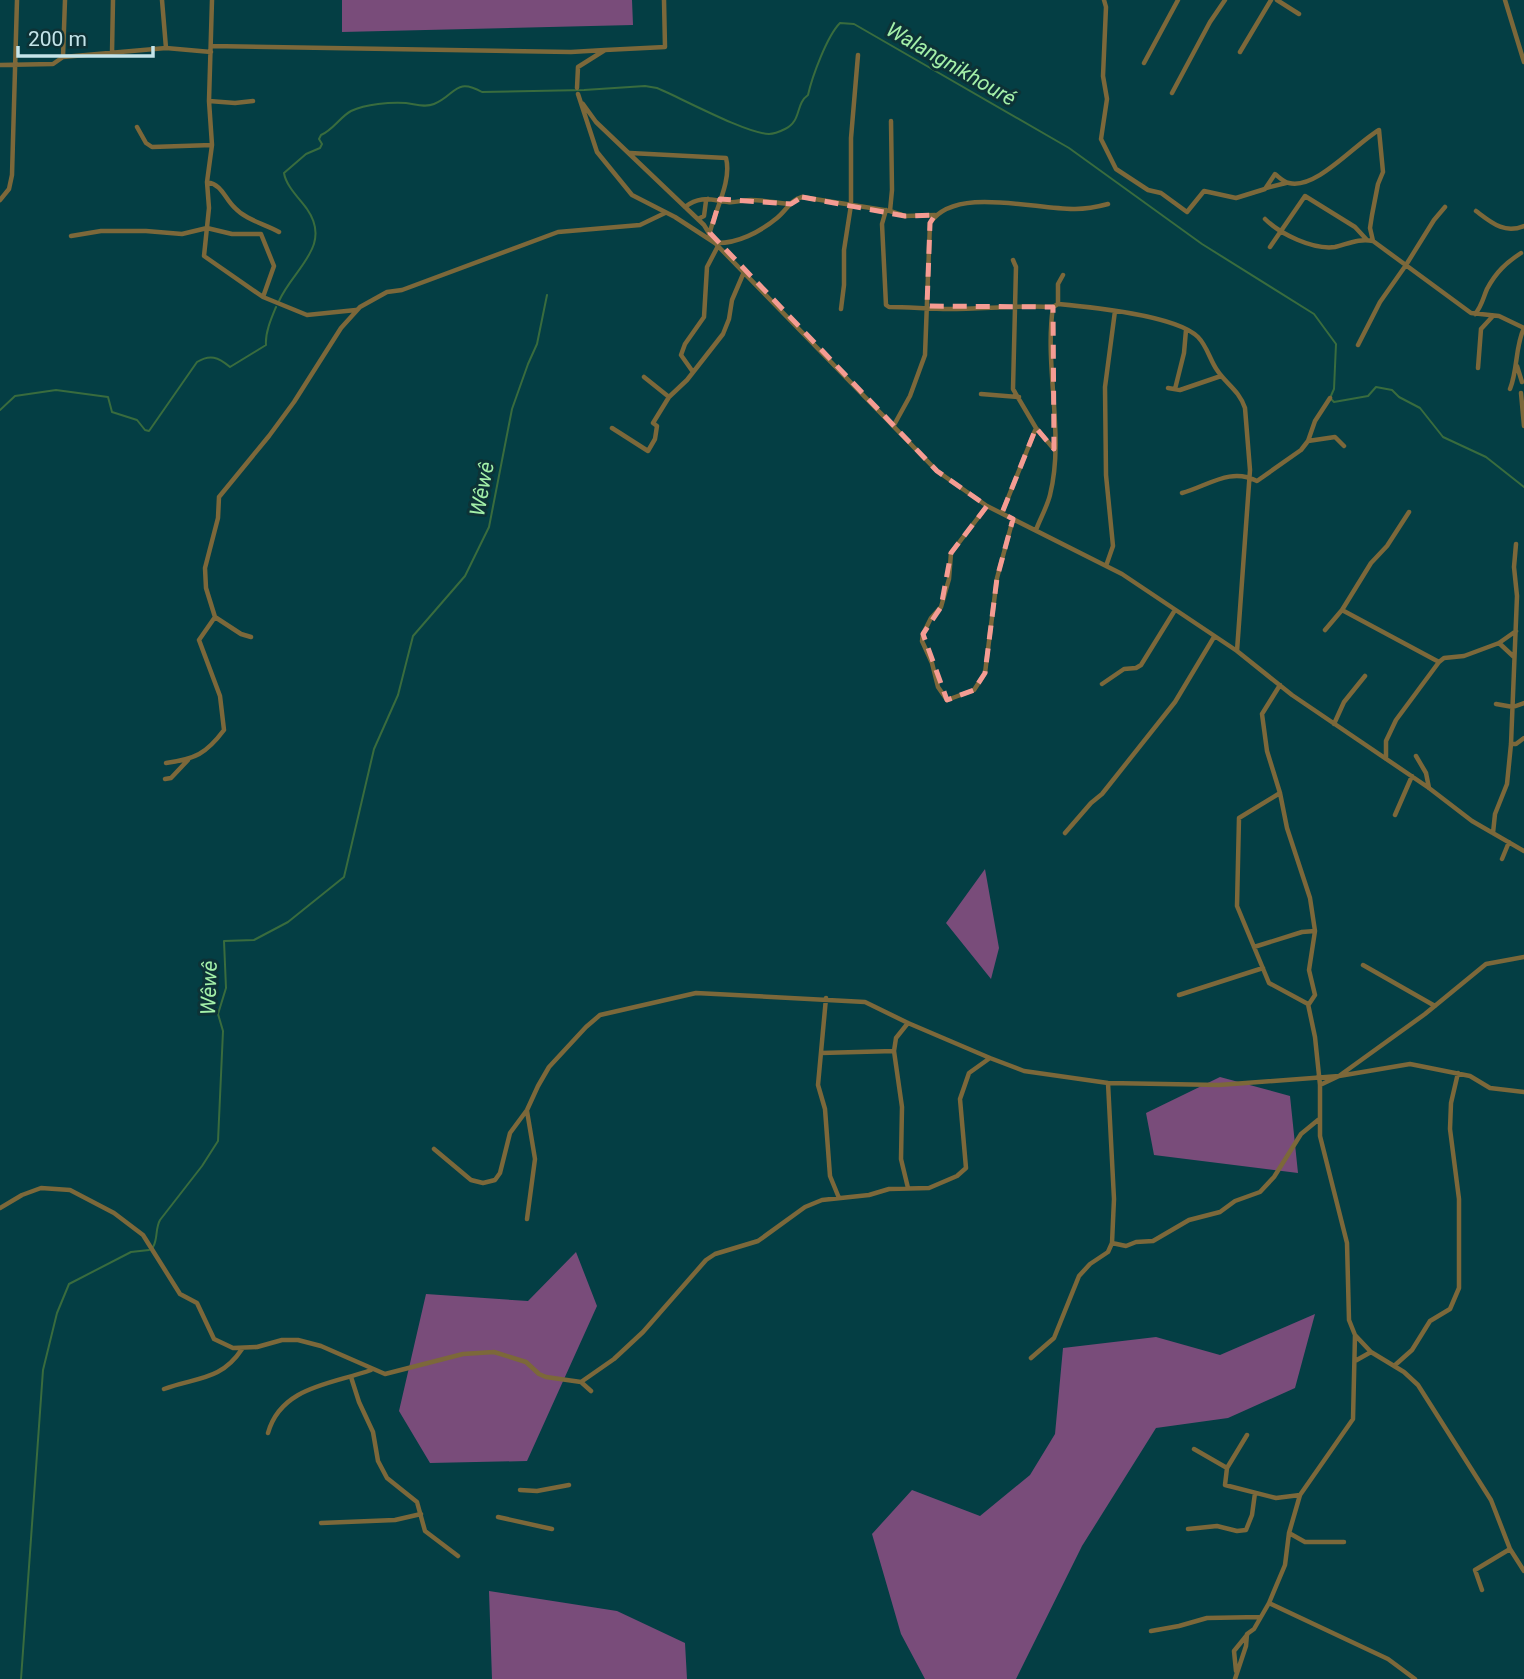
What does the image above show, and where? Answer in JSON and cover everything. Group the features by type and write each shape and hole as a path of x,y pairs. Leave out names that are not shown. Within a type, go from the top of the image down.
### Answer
{"street":[{"path":"0,200 9,189 12,175 17,0"},
{"path":"63,57 65,0"},
{"path":"112,53 113,0"},
{"path":"162,0 166,48"},
{"path":"212,0 209,101 212,145 207,182 209,208 204,256 263,297 307,316 357,310"},
{"path":"0,65 53,64 63,57 166,48 571,52 665,47 664,0"},
{"path":"1104,0 1103,76 1107,99 1101,139 1116,169 1148,190 1161,193 1187,212 1204,191 1236,198 1286,183 1296,184 1318,177 1363,139 1379,130 1382,173 1372,215 1370,240"},
{"path":"1144,63 1178,0"},
{"path":"1172,93 1210,22 1225,0"},
{"path":"1240,52 1271,0"},
{"path":"1277,0 1299,14"},
{"path":"1505,0 1524,62"},
{"path":"578,89 578,66 605,50"},
{"path":"841,309 844,250 851,205 851,138 858,55"},
{"path":"1108,204 1075,209 987,203 957,204 935,215 905,216 888,210 802,197 792,200 777,219 750,237 717,244 632,195 597,152 578,94 596,122 697,219 717,244 937,471 987,506 1122,574 1237,651 1280,685 1472,821 1524,851"},
{"path":"209,101 253,101"},
{"path":"891,121 892,190 882,224 886,305 947,309 1055,306 1115,311 1186,329 1199,338 1218,373 1242,399 1245,408 1249,474 1237,651"},
{"path":"137,127 146,143 152,146 212,145"},
{"path":"630,153 726,158 720,199 710,233"},
{"path":"1265,189 1275,174 1286,183"},
{"path":"207,182 220,187 234,208 248,218 279,232"},
{"path":"1270,247 1305,196 1355,227 1475,314 1499,316 1524,328 1519,338 1515,377 1510,389"},
{"path":"685,207 699,199 709,198 727,202 750,200 791,204"},
{"path":"697,219 702,219 709,198"},
{"path":"1358,345 1380,302 1434,220 1446,207"},
{"path":"1476,211 1499,228 1514,230 1524,226"},
{"path":"251,637 241,634 215,617 206,588 205,568 218,518 219,497 269,436 341,328 357,310 387,292 402,290 558,232 640,225 665,213"},
{"path":"894,425 910,396 925,355 930,223 935,215"},
{"path":"1265,219 1280,230 1323,248 1370,240"},
{"path":"71,236 101,231 182,234 207,228 232,234 261,234 274,266 263,297"},
{"path":"692,372 681,355 685,344 704,317 707,267 717,244"},
{"path":"1475,314 1481,308 1486,291 1501,267 1521,253"},
{"path":"1013,260 1016,267 1013,388 1036,428 1054,449"},
{"path":"612,428 648,450 657,434 657,426 653,423 669,397 723,334 732,300 744,272"},
{"path":"1036,530 1050,495 1054,449 1054,393 1050,328 1058,284 1063,275"},
{"path":"1106,566 1113,546 1106,475 1105,387 1115,311"},
{"path":"1478,368 1481,329 1492,316"},
{"path":"1175,389 1184,353 1186,329"},
{"path":"1516,362 1522,382"},
{"path":"1168,388 1175,389 1222,376"},
{"path":"644,377 669,397"},
{"path":"1521,393 1524,426"},
{"path":"981,394 1019,397"},
{"path":"1182,493 1229,475 1249,474 1258,481 1301,450 1330,398"},
{"path":"1002,513 1036,428"},
{"path":"1308,441 1335,437 1344,446"},
{"path":"987,506 951,553 949,579 941,607 931,618 923,634 922,640 928,651 938,687 947,700 974,690 985,673 998,578 1013,519"},
{"path":"1325,630 1342,610 1409,512"},
{"path":"1493,833 1495,814 1507,784 1511,744 1515,683 1516,544"},
{"path":"1102,684 1124,669 1141,665 1175,610"},
{"path":"1342,610 1439,662"},
{"path":"165,779 171,778 189,760 213,745 224,730 220,696 199,640 215,617"},
{"path":"1386,759 1386,741 1396,720 1439,662 1444,658 1464,656 1499,643 1516,631"},
{"path":"1065,833 1102,794 1175,702 1214,636"},
{"path":"1499,643 1514,657"},
{"path":"1334,724 1344,702 1365,676"},
{"path":"1236,1676 1234,1651 1269,1603 1285,1565 1289,1533 1300,1495 1353,1419 1355,1335 1349,1321 1347,1243 1320,1136 1321,1076 1308,1004 1315,995 1308,970 1315,931 1310,898 1287,828 1267,751 1262,714 1280,685"},
{"path":"1496,704 1513,708 1524,703"},
{"path":"1511,744 1524,738"},
{"path":"1416,756 1426,774 1429,788"},
{"path":"166,762 189,760"},
{"path":"1395,815 1412,776"},
{"path":"1280,793 1239,818 1237,906 1269,983 1308,1004"},
{"path":"1502,859 1509,842"},
{"path":"1255,947 1301,932 1315,931"},
{"path":"1320,1085 1339,1076 1435,1006 1486,964 1524,957"},
{"path":"1363,965 1435,1006"},
{"path":"1179,995 1263,968"},
{"path":"434,1149 471,1180 491,1182 500,1173 510,1133 527,1110 549,1067 576,1037 600,1015 696,993 865,1002 908,1023 1024,1071 1108,1083 1219,1086 1339,1076 1410,1064 1470,1076 1490,1088 1524,1092"},
{"path":"826,998 818,1085 825,1110 830,1175 839,1198"},
{"path":"908,1023 896,1038 894,1051 902,1107 901,1159 908,1188"},
{"path":"821,1053 894,1051"},
{"path":"581,1382 614,1359 643,1332 706,1260 716,1254 758,1241 805,1207 822,1200 869,1195 889,1189 929,1188 957,1177 966,1168 960,1099 969,1073 990,1058"},
{"path":"1394,1366 1412,1350 1430,1321 1450,1308 1459,1288 1460,1199 1450,1129 1451,1103 1458,1073"},
{"path":"1031,1358 1054,1338 1079,1276 1090,1264 1108,1252 1112,1243 1114,1199 1108,1083"},
{"path":"527,1110 535,1159 527,1219"},
{"path":"1112,1243 1126,1246 1136,1242 1153,1241 1189,1220 1220,1212 1235,1201 1260,1192 1274,1177 1300,1134 1319,1119"},
{"path":"0,1208 41,1188 70,1190 114,1213 143,1235 180,1294 197,1303 214,1339 233,1349 282,1340 298,1340 321,1346 385,1374 463,1354 494,1352 526,1362 546,1377 581,1382 591,1391"},
{"path":"1355,1335 1371,1352 1418,1385 1492,1500 1510,1549 1524,1571"},
{"path":"164,1388 184,1381 214,1376 236,1357 242,1348"},
{"path":"1354,1362 1371,1352"},
{"path":"268,1433 272,1420 292,1398 319,1383 372,1370"},
{"path":"351,1377 373,1433 378,1461 387,1478 416,1502 425,1531 458,1556"},
{"path":"1247,1435 1227,1468 1225,1485 1276,1498 1300,1495"},
{"path":"1194,1449 1227,1468"},
{"path":"520,1490 537,1492 569,1485"},
{"path":"1188,1529 1217,1525 1237,1531 1246,1530 1252,1515 1255,1493"},
{"path":"321,1523 394,1520 421,1514"},
{"path":"498,1517 552,1529"},
{"path":"1289,1533 1305,1542 1343,1542"},
{"path":"1482,1590 1475,1570 1510,1549"},
{"path":"1269,1603 1388,1658 1415,1679"},
{"path":"1151,1631 1207,1618 1261,1617"},
{"path":"1236,1676 1247,1634"}],"highlighted area":[{"path":"802,197 905,216 935,215 930,223 927,306 1053,307 1054,449 1036,428 1002,513 1013,519 997,578 985,673 974,690 947,700 923,634 941,607 951,553 987,506 937,471 710,233 720,199 791,204"}],"shaded area":[{"path":"342,0 632,0 633,25 342,32"},
{"path":"985,869 999,948 991,979 946,923"},
{"path":"1220,1077 1290,1096 1298,1173 1154,1155 1146,1113"},
{"path":"576,1252 597,1306 527,1461 430,1463 399,1411 426,1294 528,1301"},
{"path":"1315,1314 1295,1388 1228,1418 1156,1428 1082,1546 1016,1679 925,1679 901,1634 872,1534 912,1490 980,1516 1030,1475 1055,1434 1063,1348 1156,1337 1220,1355"},
{"path":"489,1591 617,1611 685,1643 687,1679 492,1679"}],"waterway":[{"name":"Walangnikhouré","path":"279,301 308,257 316,234 314,222 290,187 284,173 306,154 320,148 321,135 351,111 386,103 431,105 456,89 466,86 482,92 645,86 657,88 745,128 771,134 794,122 835,29 840,23 854,24 1069,148 1202,244 1314,314 1336,344 1334,389 1330,398 1334,402 1368,396 1376,387 1392,390 1399,397 1420,408 1443,437 1486,457 1524,487"},
{"name":"Wêwê","path":"153,1247 160,1220 218,1141 223,1031 218,1014 226,988 224,941 254,940 288,922 344,877 374,749 398,695 413,636 465,576 489,527 512,409 537,344 547,295"},
{"name":"Walangnikhouré","path":"0,410 15,396 56,390 108,397 112,412 137,420 149,431 197,362 214,358 230,367 266,345 267,331 276,307"},
{"name":"Wêwê","path":"21,1679 43,1370 57,1313 69,1284 131,1252 149,1250"}]}
